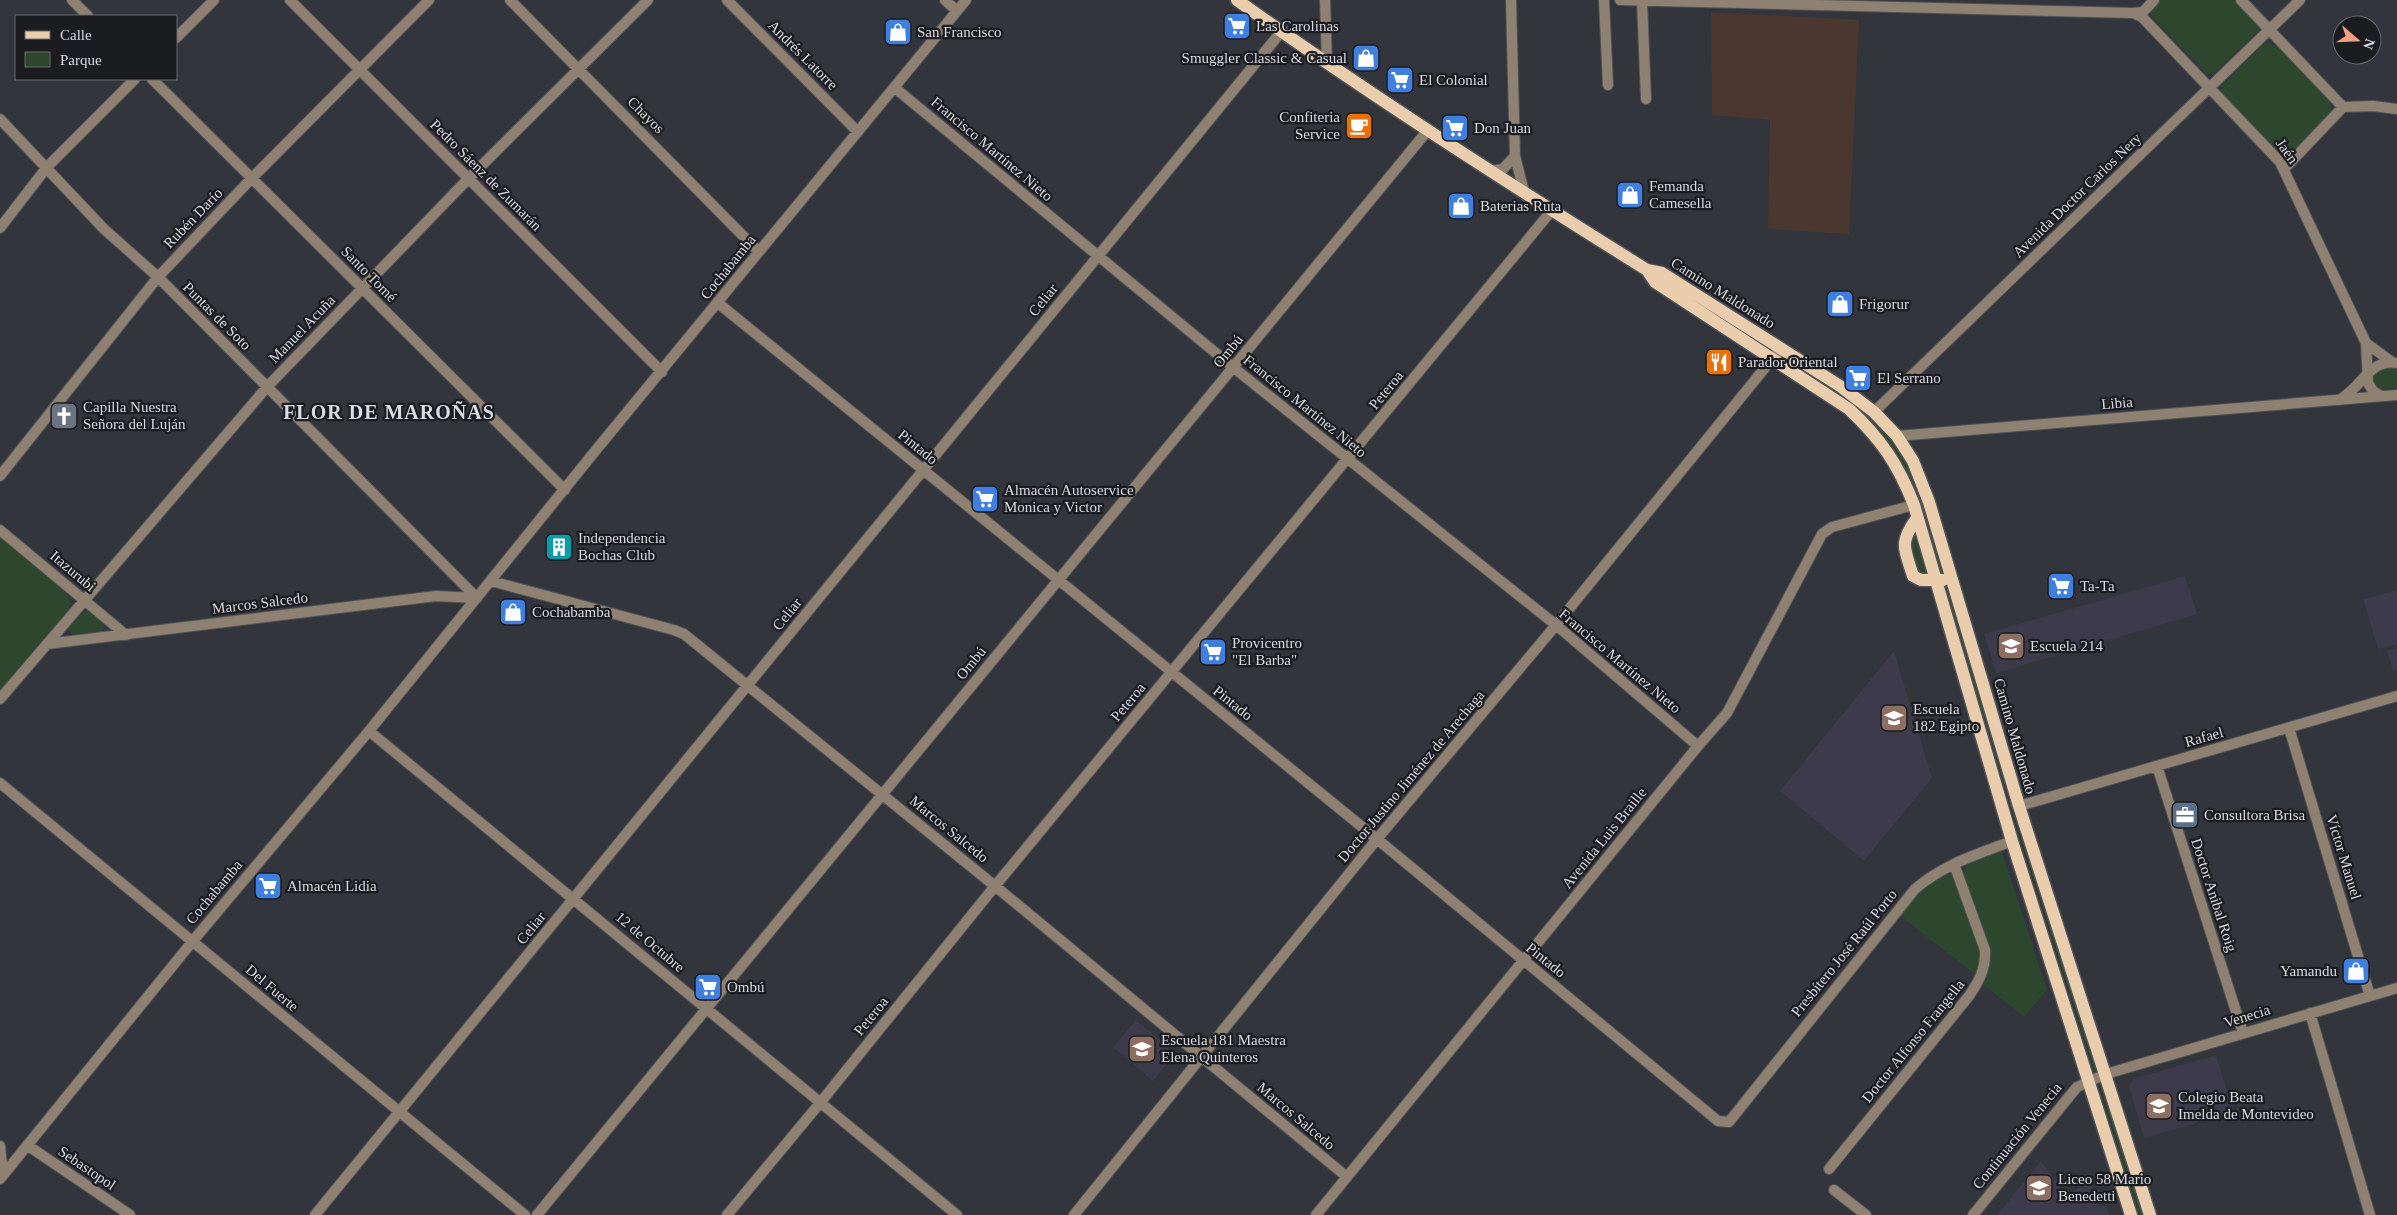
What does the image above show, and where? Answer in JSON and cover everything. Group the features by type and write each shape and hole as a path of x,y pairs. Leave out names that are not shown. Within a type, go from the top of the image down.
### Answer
{"main road":[{"name":"Camino Maldonado","path":"1237,0 1327,63 1524,192 1647,270 1662,273 1777,353 1843,405 1876,436 1898,468 1915,511 2012,842 2089,1080 2130,1215"},
{"name":"Camino Maldonado","path":"1777,353 1840,386 1874,412 1897,436 1913,461 1922,482 2019,806 2150,1215"},
{"path":"1915,511 1904,536 1904,543 1909,564 1917,579 1937,581 1951,578"}],"street":[{"path":"72,0 87,15"},
{"path":"178,36 214,0"},
{"name":"Pedro Sáenz de Zumarán","path":"290,0 662,372"},
{"name":"Rubén Darío","path":"0,476 158,277 252,178 429,0"},
{"name":"Chayos","path":"510,0 759,252"},
{"name":"Manuel Acuña","path":"0,699 267,387 469,178 648,0"},
{"name":"Andrés Latorre","path":"727,0 858,132"},
{"path":"945,0 956,11"},
{"name":"Cochabamba","path":"1,1176 192,942 369,731 966,0"},
{"path":"1325,0 1327,63"},
{"path":"1511,0 1515,156 1524,192"},
{"path":"1604,0 1608,85"},
{"path":"1620,0 2133,13 2143,12 2154,0"},
{"path":"2241,0 2343,107"},
{"name":"Avenida Doctor Carlos Nery","path":"1874,412 2300,0"},
{"path":"1642,1 1646,99"},
{"name":"Jaén","path":"2133,13 2142,17 2274,154 2284,168 2366,343 2366,374"},
{"name":"Celiar","path":"315,1215 1282,32"},
{"path":"0,228 47,168 134,80"},
{"name":"Santo Tomé","path":"153,80 565,490"},
{"name":"Francisco Martínez Nieto","path":"895,88 1234,368 1556,625 1698,746"},
{"path":"2284,168 2343,107 2373,106 2397,109"},
{"name":"Puntas de Soto","path":"0,119 104,229 158,277 476,598"},
{"name":"Ombú","path":"537,1215 1428,130"},
{"path":"1490,170 1503,169 1515,156"},
{"name":"Peteroa","path":"727,1215 995,886 1553,209"},
{"name":"Pintado","path":"718,303 1377,839 1718,1121 1729,1122"},
{"name":"Jaén","path":"2366,343 2382,356 2396,363"},
{"name":"Doctor Justino Jiménez de Arechaga","path":"1074,1215 1377,839 1556,625 1777,353"},
{"path":"2340,400 2357,386 2374,367 2384,363 2396,363"},
{"path":"2366,374 2368,383 2373,391 2381,396"},
{"name":"Libia","path":"1897,436 2397,395"},
{"name":"Avenida Luis Braille","path":"1316,1215 1698,746 1727,713 1822,534 1832,527 1915,511"},
{"name":"Itazurubi","path":"0,530 126,635"},
{"name":"Marcos Salcedo","path":"491,582 684,634 995,886 1347,1178"},
{"name":"Marcos Salcedo","path":"47,644 436,596 476,598"},
{"name":"Rafael","path":"2019,806 2397,696"},
{"name":"Víctor Manuel","path":"2289,728 2370,996"},
{"name":"12 de Octubre","path":"369,731 957,1215"},
{"name":"Doctor Anibal Roig","path":"2157,766 2243,1033"},
{"name":"Del Fuerte","path":"0,783 525,1215"},
{"name":"Presbítero José Raúl Porto","path":"1729,1122 1899,906 1931,876 1954,864 2012,842"},
{"name":"Doctor Alfonso Frangella","path":"1829,1169 1969,996 1983,973 1985,962 1984,950 1954,864"},
{"name":"Venecia","path":"2106,1074 2397,988"},
{"path":"2310,1013 2370,1215"},
{"path":"2089,1080 2106,1074"},
{"name":"Continuación Venecia","path":"1973,1215 2077,1087 2089,1080"},
{"name":"Sebastopol","path":"27,1145 130,1215"},
{"path":"0,1146 1,1176"},
{"path":"1834,1190 1866,1215"}],"shaded area":[{"path":"1711,12 1859,20 1849,234 1768,229 1770,120 1712,115"},
{"path":"2185,576 2197,614 1996,673 1984,634"},
{"path":"2397,590 2397,644 2378,649 2363,599"},
{"path":"2397,648 2397,670 2393,671 2387,651"},
{"path":"1894,651 1932,778 1864,861 1780,791"},
{"name":"Escuela 181 Maestra Elena Quinteros","path":"1136,1020 1168,1047 1170,1051 1168,1062 1153,1081 1113,1047"},
{"path":"2216,1055 2233,1112 2144,1138 2129,1086 2133,1079"},
{"name":"Liceo 58 Mario Benedetti","path":"2041,1161 2066,1196 2091,1179 2098,1207 2106,1205 2109,1215 1997,1215"}],"green space":[{"path":"2158,0 2235,0 2258,24 2260,29 2213,74 2207,74 2149,14"},
{"path":"2269,43 2289,57 2318,86 2330,104 2332,112 2293,153 2288,155 2280,153 2220,91 2221,86 2264,44"},
{"path":"1799,365 1835,388 1870,415 1889,436 1900,452 1909,468 1923,503 1944,576 1941,576 1912,489 1892,449 1863,414 1839,395 1797,368"},
{"path":"2382,368 2397,369 2397,388 2376,389 2370,375"},
{"path":"1914,532 1929,573 1927,576 1918,573 1909,545"},
{"path":"0,537 68,595 71,602 68,610 0,690"},
{"path":"1946,585 2097,1071 2094,1071 2012,811 1944,587"},
{"path":"87,611 105,624 102,632 71,634 68,629"},
{"path":"2000,851 2002,852 2047,990 2024,1017 1984,985 1991,952 1963,872 1969,862"},
{"path":"1944,873 1952,874 1956,879 1980,953 1981,960 1977,976 1899,915 1913,897"},
{"path":"2099,1084 2103,1084 2144,1215 2139,1215"}],"place":[{"name":"Las Carolinas","path":"1237,26"},
{"name":"San Francisco","path":"898,32"},
{"name":"Smuggler Classic & Casual","path":"1366,58"},
{"name":"El Colonial","path":"1400,80"},
{"name":"Confiteria Service","path":"1359,126"},
{"name":"Don Juan","path":"1455,128"},
{"name":"Femanda Camesella","path":"1630,195"},
{"name":"Baterias Ruta","path":"1461,206"},
{"name":"Frigorur","path":"1840,304"},
{"name":"Parador Oriental","path":"1719,362"},
{"name":"El Serrano","path":"1858,378"},
{"name":"Capilla Nuestra Señora del Luján","path":"64,416"},
{"name":"Almacén Autoservice Monica y Victor","path":"985,499"},
{"name":"Independencia Bochas Club","path":"559,547"},
{"name":"Ta-Ta","path":"2061,586"},
{"name":"Cochabamba","path":"513,612"},
{"name":"Escuela 214","path":"2011,646"},
{"name":"Provicentro \"El Barba\"","path":"1213,652"},
{"name":"Escuela 182 Egipto","path":"1894,718"},
{"name":"Consultora Brisa","path":"2185,815"},
{"name":"Almacén Lidia","path":"268,886"},
{"name":"Yamandu","path":"2356,971"},
{"name":"Ombú","path":"708,987"},
{"name":"Escuela 181 Maestra Elena Quinteros","path":"1142,1049"},
{"name":"Colegio Beata Imelda de Montevideo","path":"2159,1106"},
{"name":"Liceo 58 Mario Benedetti","path":"2039,1188"}],"district":[{"name":"FLOR DE MAROÑAS","path":"389,412"}]}
